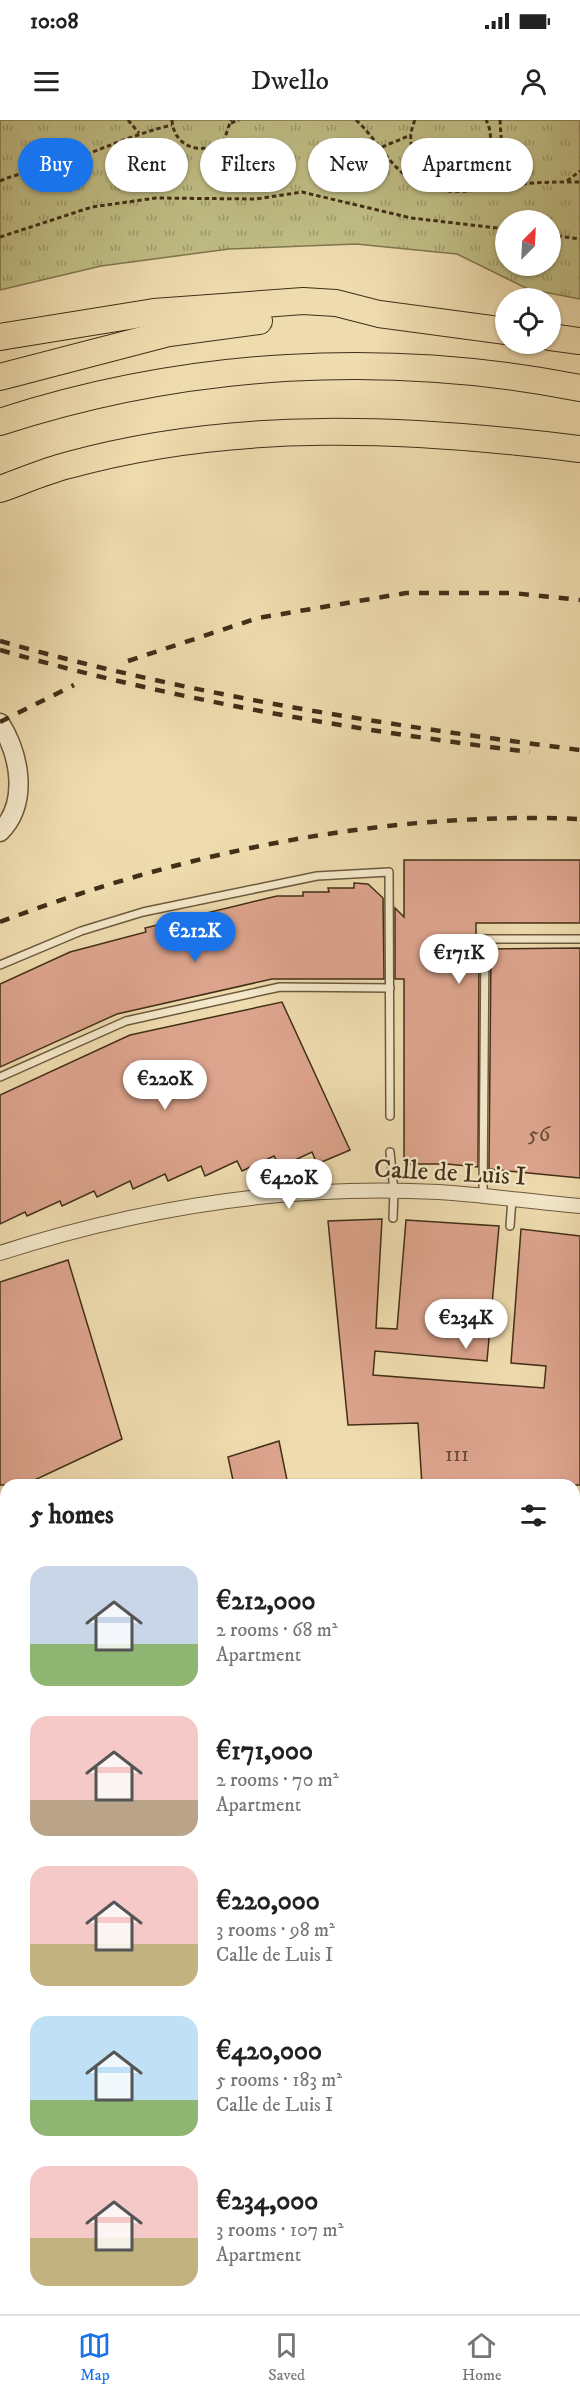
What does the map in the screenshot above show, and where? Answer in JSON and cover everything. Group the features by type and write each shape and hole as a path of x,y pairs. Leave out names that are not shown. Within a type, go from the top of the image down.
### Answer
{"highway":[{"path":"0,338 154,312 303,301 336,303 379,314 495,330"},
{"path":"0,377 169,333 298,316 379,314"},
{"path":"561,338 580,341"},
{"path":"0,422 47,407 120,389 228,372 369,364 512,374 580,388"},
{"path":"0,489 67,465 148,447 228,436 371,431 484,437 580,449"}],"street":[{"path":"0,723 13,749 17,766 18,797 9,820 0,832"},
{"name":"Calle de Luis I","path":"0,1253 98,1224 205,1203 325,1191 394,1191 580,1206"}],"lane":[{"path":"0,965 81,931 143,912 317,876 389,872 390,1116"},
{"path":"483,1197 485,939 580,939"},
{"path":"0,1077 126,1021 280,987 390,988"},
{"path":"390,1152 394,1191 393,1218"},
{"path":"510,1226 512,1199"}],"path":[{"path":"128,120 139,133"},
{"path":"0,182 34,169 61,164 172,122 181,141 189,147 207,149 224,140 231,121 239,120"},
{"path":"356,120 373,138"},
{"path":"491,138 487,122 492,120"},
{"path":"500,120 501,138"},
{"path":"411,138 414,121"},
{"path":"389,144 411,135"},
{"path":"389,156 401,171"},
{"path":"565,182 580,171"},
{"path":"533,183 580,182"},
{"path":"0,237 92,207 156,198 256,199 302,192 411,218 495,228"},
{"path":"561,236 580,239"}],"green space":[{"path":"0,120 580,120 580,299 561,295 561,288 526,288 502,276 561,276 561,210 495,210 495,273 457,254 356,244 229,249 101,266 0,290"}],"building":[{"path":"404,860 580,860 580,923 476,923 476,949 479,949 478,1167 404,1164 404,979 395,979 395,908 404,917"},
{"path":"354,883 368,884 383,898 384,979 272,979 117,1014 0,1067 0,984 70,952 146,932 145,928 277,896 303,896 303,892 329,892 328,888 354,888"},
{"path":"580,948 580,1178 489,1169 491,949"},
{"path":"282,1002 350,1150 317,1164 312,1152 280,1167 274,1156 242,1171 237,1161 205,1176 201,1166 168,1181 165,1174 133,1189 130,1181 97,1197 94,1191 62,1206 60,1201 27,1216 25,1212 0,1224 0,1095 130,1035"},
{"path":"382,1219 376,1328 397,1329 406,1220 499,1226 487,1361 375,1351 373,1375 544,1388 546,1366 511,1363 521,1229 580,1236 580,1479 422,1479 418,1423 348,1425 328,1221"},
{"path":"68,1260 122,1439 37,1479 0,1479 0,1282"},
{"path":"279,1441 287,1479 233,1479 228,1457"}],"railway":[{"path":"128,661 258,618 406,593 513,593 580,600"},
{"path":"0,641 215,693 361,719 580,750"},
{"path":"0,650 131,684 263,712 396,734 530,752"},
{"path":"0,722 74,685"},
{"path":"0,922 140,875 285,841 432,822 506,818 580,819"}]}
